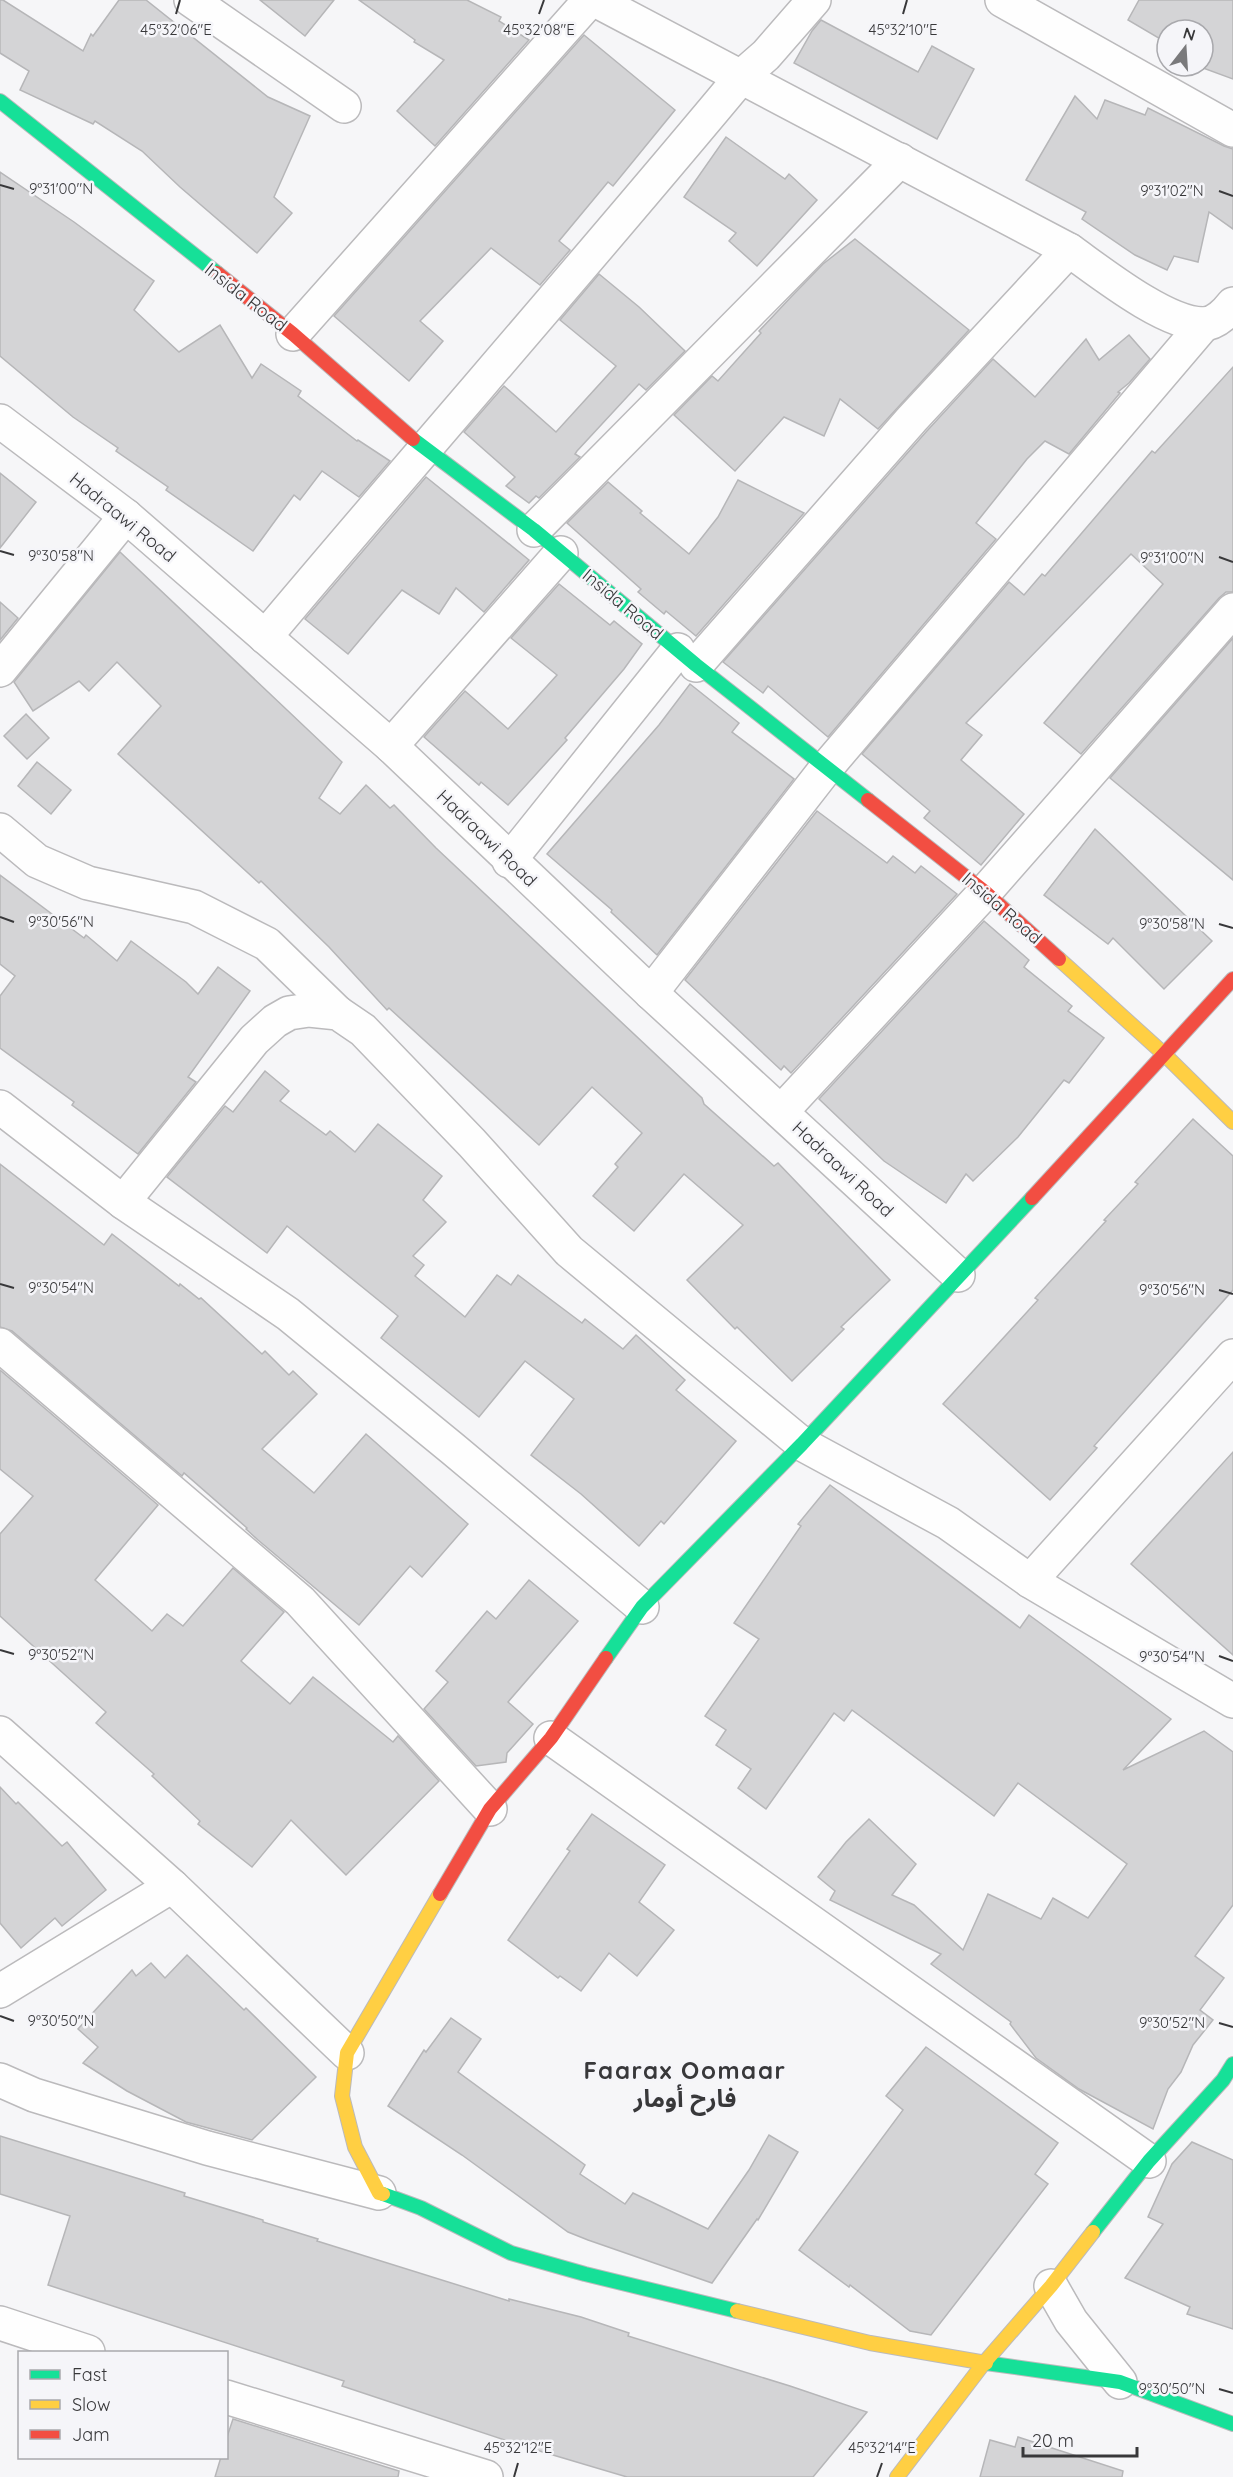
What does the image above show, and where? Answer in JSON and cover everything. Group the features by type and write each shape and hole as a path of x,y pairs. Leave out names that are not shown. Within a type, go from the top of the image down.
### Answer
{"street":[{"path":"191,0 344,106"},
{"path":"293,334 590,0"},
{"path":"595,0 1069,250 1168,314 1185,321 1204,324"},
{"path":"265,637 423,448 587,262 742,76 766,55 814,0"},
{"path":"1002,0 1233,130"},
{"name":"Insida Road","path":"0,101 293,334 423,448 534,530 687,658 985,892 1165,1054 1233,1122"},
{"path":"534,530 900,160"},
{"path":"509,861 687,658 1069,250"},
{"path":"651,993 827,766 1204,324 1220,317 1233,304"},
{"name":"Hadraawi Road","path":"0,421 126,516 391,746 509,861 958,1275"},
{"path":"0,670 126,516"},
{"path":"391,746 561,553"},
{"path":"781,1112 985,892 1233,610"},
{"path":"0,830 37,861 88,883 194,907 267,944 338,1013 363,1030 464,1134 569,1251 802,1444 948,1523 1030,1581 1233,1701"},
{"path":"379,2193 355,2147 342,2096 347,2053 490,1809 551,1738 642,1607 802,1444 1233,979"},
{"path":"123,1202 254,1040 275,1021 289,1013 309,1010 338,1013"},
{"path":"0,1107 123,1202 288,1314 642,1607"},
{"path":"0,1345 300,1601 490,1809"},
{"path":"1030,1581 1233,1356"},
{"path":"0,1733 172,1886 347,2053"},
{"path":"551,1738 1149,2161"},
{"path":"0,1991 172,1886"},
{"path":"897,2477 984,2362 1052,2286 1149,2161 1230,2076"},
{"path":"0,2080 34,2095 207,2148 379,2193 421,2208 511,2253 532,2259 870,2343 1120,2382 1233,2424"},
{"path":"1052,2286 1071,2320 1120,2382"},
{"path":"0,2323 85,2351"},
{"path":"228,2398 486,2477"}],"building":[{"path":"0,0 83,51 91,34 93,36 119,0 146,0 268,97 310,116 274,197 292,213 257,253 142,151 95,121 93,124 20,90 29,71 0,53"},
{"path":"260,0 334,0 305,36"},
{"path":"359,0 467,0 501,17 499,21 529,40 435,146 397,111 444,60 414,42 415,40"},
{"path":"1139,0 1233,0 1233,79 1215,72 1215,18 1155,18 1155,36 1128,20"},
{"path":"821,20 918,72 932,46 974,69 937,139 794,63"},
{"path":"584,35 675,110 613,186 608,182 559,241 570,250 540,285 491,248 420,321 443,341 409,381 334,316"},
{"path":"1075,96 1097,119 1105,100 1145,115 1148,108 1233,149 1233,229 1209,212 1198,262 1174,256 1167,270 1135,255 1082,219 1086,212 1026,180"},
{"path":"726,137 785,179 789,174 817,200 757,266 729,241 736,233 684,197"},
{"path":"0,172 74,222 154,281 134,310 179,352 220,325 252,378 261,364 301,391 298,396 357,441 390,461 359,497 322,471 300,500 294,495 253,551 166,490 168,487 116,451 118,448 73,417 0,356"},
{"path":"855,239 969,330 878,429 840,399 824,436 784,417 735,471 674,415 712,376 718,381 761,333 759,331 791,297 823,264"},
{"path":"599,274 639,307 685,351 646,390 639,384 577,451 575,454 580,457 539,498 536,496 529,503 506,486 515,477 464,432 504,386 556,432 616,366 560,320"},
{"path":"1129,335 1150,359 1118,392 1120,393 1069,454 1045,441 1027,459 976,523 996,539 828,737 768,686 763,693 723,662 993,359 1035,397 1086,339 1099,360"},
{"path":"1233,367 1233,592 1226,592 1219,598 1081,754 1044,723 1163,584 1131,554 966,723 982,735 961,760 1024,814 981,865 924,818 930,811 862,754 1009,582 1024,595 1042,574 1045,576 1152,451 1155,453"},
{"path":"0,473 36,502 0,548"},
{"path":"426,477 529,560 484,612 456,588 439,614 402,590 348,654 305,619"},
{"path":"738,480 804,513 696,636 666,611 664,614 638,592 641,589 567,523 608,482 642,511 640,513 689,554 718,517"},
{"path":"120,552 342,762 319,798 340,814 366,785 390,808 394,805 436,848 702,1098 704,1104 774,1166 778,1163 890,1280 841,1327 844,1329 792,1381 737,1327 735,1329 687,1280 743,1225 684,1174 634,1231 593,1196 618,1167 615,1164 642,1133 592,1087 539,1145 389,1008 387,1010 329,947 261,881 259,883 118,754 161,706 117,662 89,691 79,681 33,711 14,682"},
{"path":"559,584 610,625 614,621 642,644 624,669 565,738 567,740 508,805 481,782 479,785 424,737 465,691 508,729 557,675 511,638"},
{"path":"0,602 18,618 0,640"},
{"path":"1233,638 1233,880 1110,778"},
{"path":"690,684 739,723 732,732 794,779 657,955 611,912 612,910 547,854 659,725"},
{"path":"26,714 49,738 27,759 4,736"},
{"path":"37,762 71,790 51,814 18,786"},
{"path":"817,811 887,863 893,856 915,873 921,866 957,894 791,1073 784,1066 781,1070 685,980"},
{"path":"1095,829 1212,941 1164,989 1113,938 1108,944 1044,895"},
{"path":"0,875 84,938 86,935 117,961 131,941 186,982 198,994 218,967 250,991 188,1077 196,1082 138,1154 72,1105 74,1102 0,1048 0,996 15,976 0,964"},
{"path":"984,921 1029,960 1024,967 1072,1006 1068,1011 1104,1038 1069,1083 1064,1080 1018,1137 973,1181 966,1174 946,1203 884,1161 819,1099"},
{"path":"265,1071 289,1091 280,1101 326,1135 330,1131 355,1152 378,1124 442,1176 423,1200 446,1222 413,1256 424,1265 415,1276 465,1317 497,1275 511,1285 518,1275 582,1323 585,1319 623,1349 636,1335 685,1380 676,1390 736,1441 664,1524 661,1521 639,1546 581,1494 531,1455 574,1399 525,1361 479,1417 381,1338 398,1316 287,1226 267,1253 167,1177 225,1106 233,1112"},
{"path":"1193,1119 1233,1156 1233,1290 1094,1446 1097,1448 1050,1500 943,1404 1038,1300 1035,1298 1106,1221 1104,1220 1138,1184 1135,1182"},
{"path":"0,1164 104,1245 112,1234 179,1286 180,1284 199,1299 201,1298 262,1354 265,1351 289,1375 293,1371 317,1394 262,1449 314,1493 366,1434 468,1524 422,1577 410,1566 359,1625 258,1540 184,1473 182,1476 12,1331 0,1327"},
{"path":"0,1370 158,1505 95,1580 152,1631 167,1614 183,1626 233,1568 284,1612 241,1661 290,1704 313,1677 393,1742 398,1736 439,1781 346,1875 291,1820 252,1867 198,1824 200,1821 152,1776 154,1774 96,1723 106,1712 0,1616 0,1534 33,1496 0,1469"},
{"path":"1233,1452 1233,1655 1131,1564"},
{"path":"830,1485 1020,1628 1029,1615 1171,1719 1123,1770 1204,1731 1233,1752 1233,1905 1195,1956 1224,1978 1200,2010 1213,2020 1193,2045 1181,2072 1168,2089 1153,2129 1079,2089 1036,2058 1010,2024 1011,2022 931,1964 941,1954 830,1900 835,1891 818,1877 846,1842 869,1819 916,1864 892,1895 914,1905 963,1950 988,1894 1041,1919 1053,1898 1088,1918 1127,1864 1018,1783 994,1816 852,1710 844,1721 834,1713 766,1809 738,1788 751,1769 716,1745 726,1730 705,1716 759,1639 734,1623 801,1526 798,1524"},
{"path":"529,1580 578,1621 508,1702 533,1724 507,1753 506,1762 476,1766 424,1709 448,1682 436,1671 487,1611 496,1619"},
{"path":"0,1787 62,1846 67,1842 106,1890 62,1926 55,1918 21,1948 0,1923"},
{"path":"592,1814 665,1865 639,1902 674,1930 637,1976 609,1953 581,1991 560,1976 558,1978 508,1940 570,1851 567,1849"},
{"path":"187,1955 244,2010 246,2008 316,2077 252,2140 186,2122 127,2091 83,2063 98,2047 78,2029 132,1970 136,1976 151,1963 165,1978"},
{"path":"451,2018 481,2039 458,2072 585,2165 580,2174 625,2204 633,2193 708,2229 749,2170 769,2135 798,2152 758,2220 712,2283 588,2240 568,2232 462,2155 388,2106 424,2050 426,2052"},
{"path":"926,2047 1058,2143 1035,2174 1048,2184 931,2335 910,2331 799,2250 903,2110 886,2096"},
{"path":"0,2136 185,2193 184,2196 263,2220 263,2222 318,2239 317,2241 509,2301 509,2299 581,2317 629,2333 628,2336 867,2412 813,2477 627,2477 526,2447 342,2386 344,2381 48,2285 70,2216 0,2194"},
{"path":"1192,2142 1233,2160 1233,2329 1187,2314 1190,2307 1125,2278 1163,2224 1148,2217 1172,2164"},
{"path":"233,2419 399,2471 398,2477 215,2477 220,2459 228,2459 228,2434"},
{"path":"1018,2437 1123,2471 1122,2477 980,2477 990,2440 1015,2447"}],"traffic: fast":[{"path":"0,101 217,273"},
{"path":"413,439 534,530 696,665 868,800"},
{"path":"606,1658 642,1607 802,1444 1032,1198"},
{"path":"1093,2232 1149,2161 1223,2080 1233,2064"},
{"path":"383,2194 421,2208 511,2253 585,2274 737,2311"},
{"path":"986,2363 1120,2382 1233,2424"}],"traffic: slow":[{"path":"1059,959 1165,1055 1233,1122"},
{"path":"383,2194 379,2193 355,2147 342,2096 347,2053 440,1894"},
{"path":"897,2477 984,2363 1051,2286 1093,2232"},
{"path":"737,2311 870,2343 986,2363"}],"traffic: jam":[{"path":"217,273 293,334 413,439"},
{"path":"868,800 985,892 1059,959"},
{"path":"1032,1198 1233,979"},
{"path":"440,1894 490,1809 551,1738 606,1658"}],"district":[{"name":"Faarax Oomaar فارح أومار","path":"685,2084"}]}
